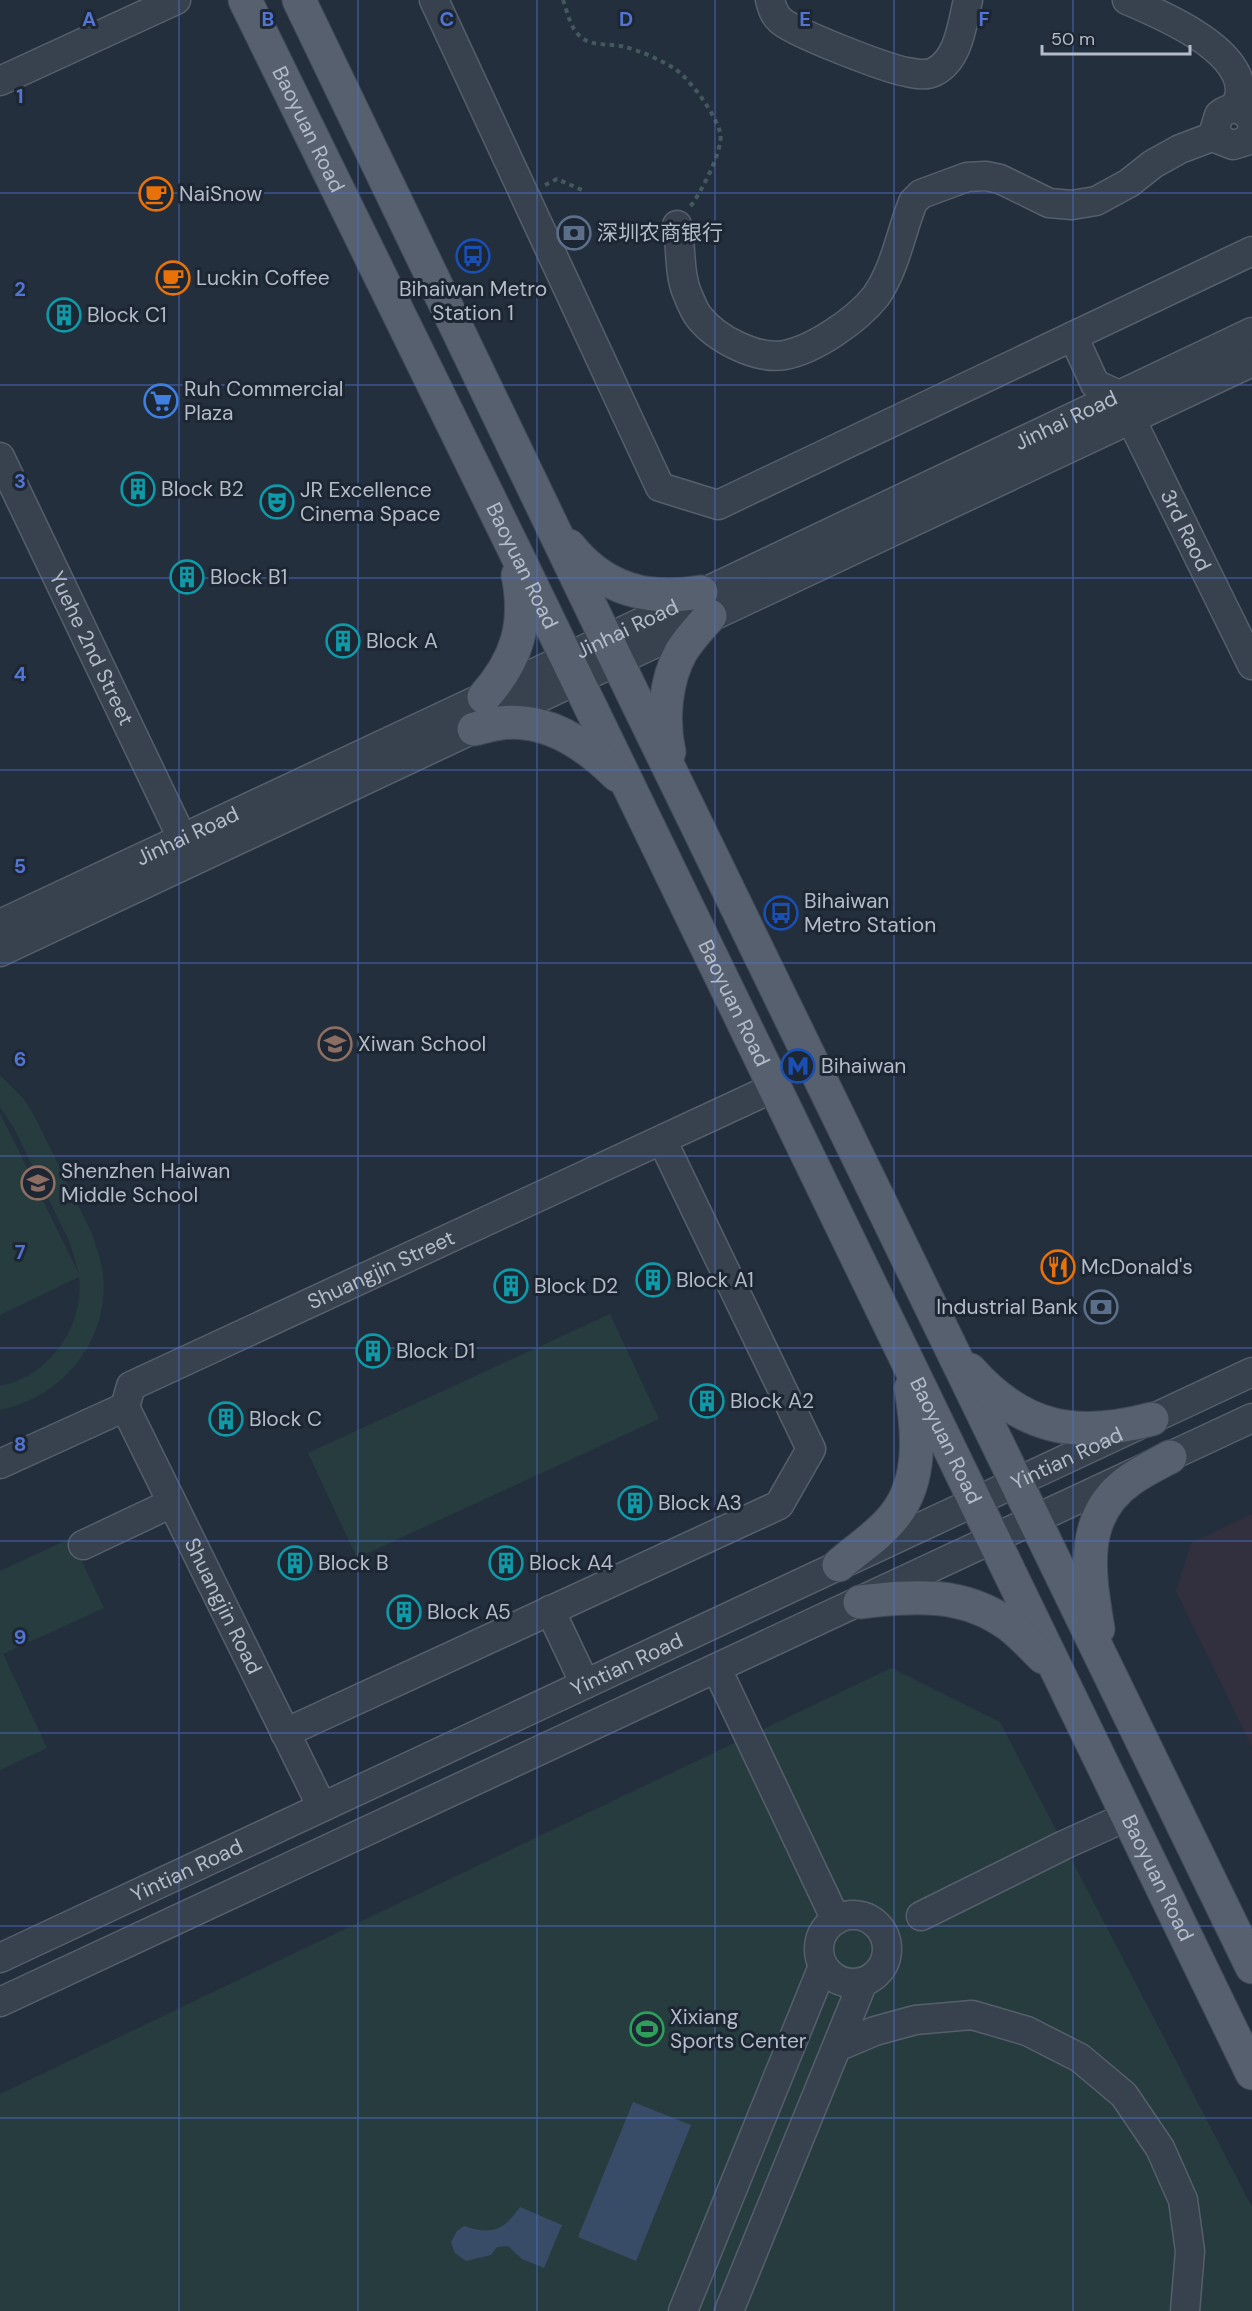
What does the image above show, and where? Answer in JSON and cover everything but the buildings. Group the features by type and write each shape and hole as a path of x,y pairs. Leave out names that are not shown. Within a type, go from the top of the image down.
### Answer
{"main road":[{"name":"Baoyuan Road","path":"244,0 513,547 1252,2073"},
{"path":"299,0 1252,1967"},
{"path":"545,508 571,548 593,570 617,585 638,592 706,604 681,653 668,697 665,717 666,739 675,777"},
{"path":"484,697 507,669 520,629 521,591 513,547"},
{"path":"474,729 502,723 519,723 552,729 590,751 629,787"},
{"path":"951,1347 987,1389 1013,1408 1039,1420 1064,1427 1089,1429 1118,1428 1152,1419"},
{"path":"839,1565 896,1515 908,1492 915,1464 917,1442 905,1357"},
{"path":"1112,1682 1100,1640 1090,1577 1090,1549 1094,1526 1107,1502 1128,1480 1170,1456"},
{"path":"860,1602 921,1596 964,1602 987,1611 1009,1625 1058,1672"}],"street":[{"path":"0,81 176,0"},
{"path":"434,0 660,487 718,505 1252,251"},
{"path":"770,0 772,9 780,21 800,33 904,72 923,75 935,72 948,60 955,48 968,0"},
{"path":"1127,0 1178,22 1215,49 1233,69 1249,120"},
{"path":"678,225 686,290 700,317 724,339 746,349 766,355 785,355 813,344 852,321 876,295 891,267 913,202 921,194 967,177 986,176 1000,179 1049,203 1072,205 1096,201 1129,183 1153,164 1180,149 1217,135 1216,121 1225,110 1249,120"},
{"name":"Jinhai Road","path":"0,952 474,729 571,669 1125,407 1252,332"},
{"path":"1073,336 1095,384 1125,407"},
{"name":"Jinhai Road","path":"1125,407 1252,362"},
{"name":"3rd Raod","path":"1125,407 1252,665"},
{"name":"Yuehe 2nd Street","path":"0,457 182,838"},
{"name":"Jinhai Road","path":"0,924 484,697 571,669"},
{"name":"Shuangjin Street","path":"124,1407 131,1386 775,1087"},
{"path":"285,1732 779,1505 811,1449 662,1140"},
{"name":"Yintian Road","path":"0,1958 1252,1372"},
{"path":"0,1464 124,1407"},
{"name":"Shuangjin Road","path":"124,1407 322,1807"},
{"name":"Yintian Road","path":"0,2002 1252,1418"},
{"path":"83,1545 172,1503"},
{"path":"550,1610 585,1684"},
{"path":"717,1668 836,1920"},
{"path":"921,1916 1128,1816"},
{"path":"857,1915 876,1924 883,1934 887,1945 882,1968 863,1982 840,1981 830,1975 823,1966 819,1956 821,1935 827,1926 836,1920 857,1915"},
{"path":"683,2311 823,1966"},
{"path":"729,2311 863,1982"},
{"path":"837,2047 875,2031 915,2020 972,2015 1027,2031 1080,2058 1124,2095 1161,2148 1183,2200 1190,2251 1185,2311"},
{"path":"758,2126 798,2143"},
{"path":"720,2221 759,2237"}],"path":[{"path":"563,0 580,37 592,42 625,47 676,70 692,85 721,133 720,146 698,197 678,225"},
{"path":"524,194 557,179 582,190"}],"shaded area":[{"path":"1252,1514 1252,1747 1176,1591 1191,1543"}],"green space":[{"path":"0,1075 24,1099 35,1117 92,1234 103,1274 103,1298 99,1321 78,1362 44,1393 0,1410 0,1386 18,1381 34,1372 48,1360 70,1331 79,1295 79,1277 0,1315 0,1113 79,1274 70,1243 14,1128 0,1107"},
{"path":"610,1314 659,1419 357,1558 308,1453"},
{"path":"71,1538 104,1608 3,1654 47,1748 0,1770 0,1571"},
{"name":"Xixiang Sports Center","path":"891,1668 1000,1722 1252,2207 1252,2311 0,2311 0,2094"}],"water":[{"path":"633,2102 691,2125 636,2261 578,2237"},
{"path":"520,2207 562,2225 544,2268 522,2259 508,2246 497,2247 491,2255 466,2261 455,2253 451,2242 457,2231 464,2226 482,2230 496,2229 508,2221"}],"place":[{"name":"NaiSnow","path":"156,194"},
{"name":"深圳农商银行","path":"574,233"},
{"name":"Bihaiwan Metro Station 1","path":"473,256"},
{"name":"Luckin Coffee","path":"173,278"},
{"name":"Block C1","path":"64,315"},
{"name":"Ruh Commercial Plaza","path":"161,401"},
{"name":"Block B2","path":"138,489"},
{"name":"JR Excellence Cinema Space","path":"277,502"},
{"name":"Block B1","path":"187,577"},
{"name":"Block A","path":"343,641"},
{"name":"Bihaiwan Metro Station","path":"781,913"},
{"name":"Xiwan School","path":"335,1044"},
{"name":"Bihaiwan","path":"798,1066"},
{"name":"Shenzhen Haiwan Middle School","path":"38,1183"},
{"name":"McDonald's","path":"1058,1267"},
{"name":"Block A1","path":"653,1280"},
{"name":"Block D2","path":"511,1286"},
{"name":"Industrial Bank","path":"1101,1307"},
{"name":"Block D1","path":"373,1351"},
{"name":"Block A2","path":"707,1401"},
{"name":"Block C","path":"226,1419"},
{"name":"Block A3","path":"635,1503"},
{"name":"Block B","path":"295,1563"},
{"name":"Block A4","path":"506,1563"},
{"name":"Block A5","path":"404,1612"},
{"name":"Xixiang Sports Center","path":"647,2029"}]}
